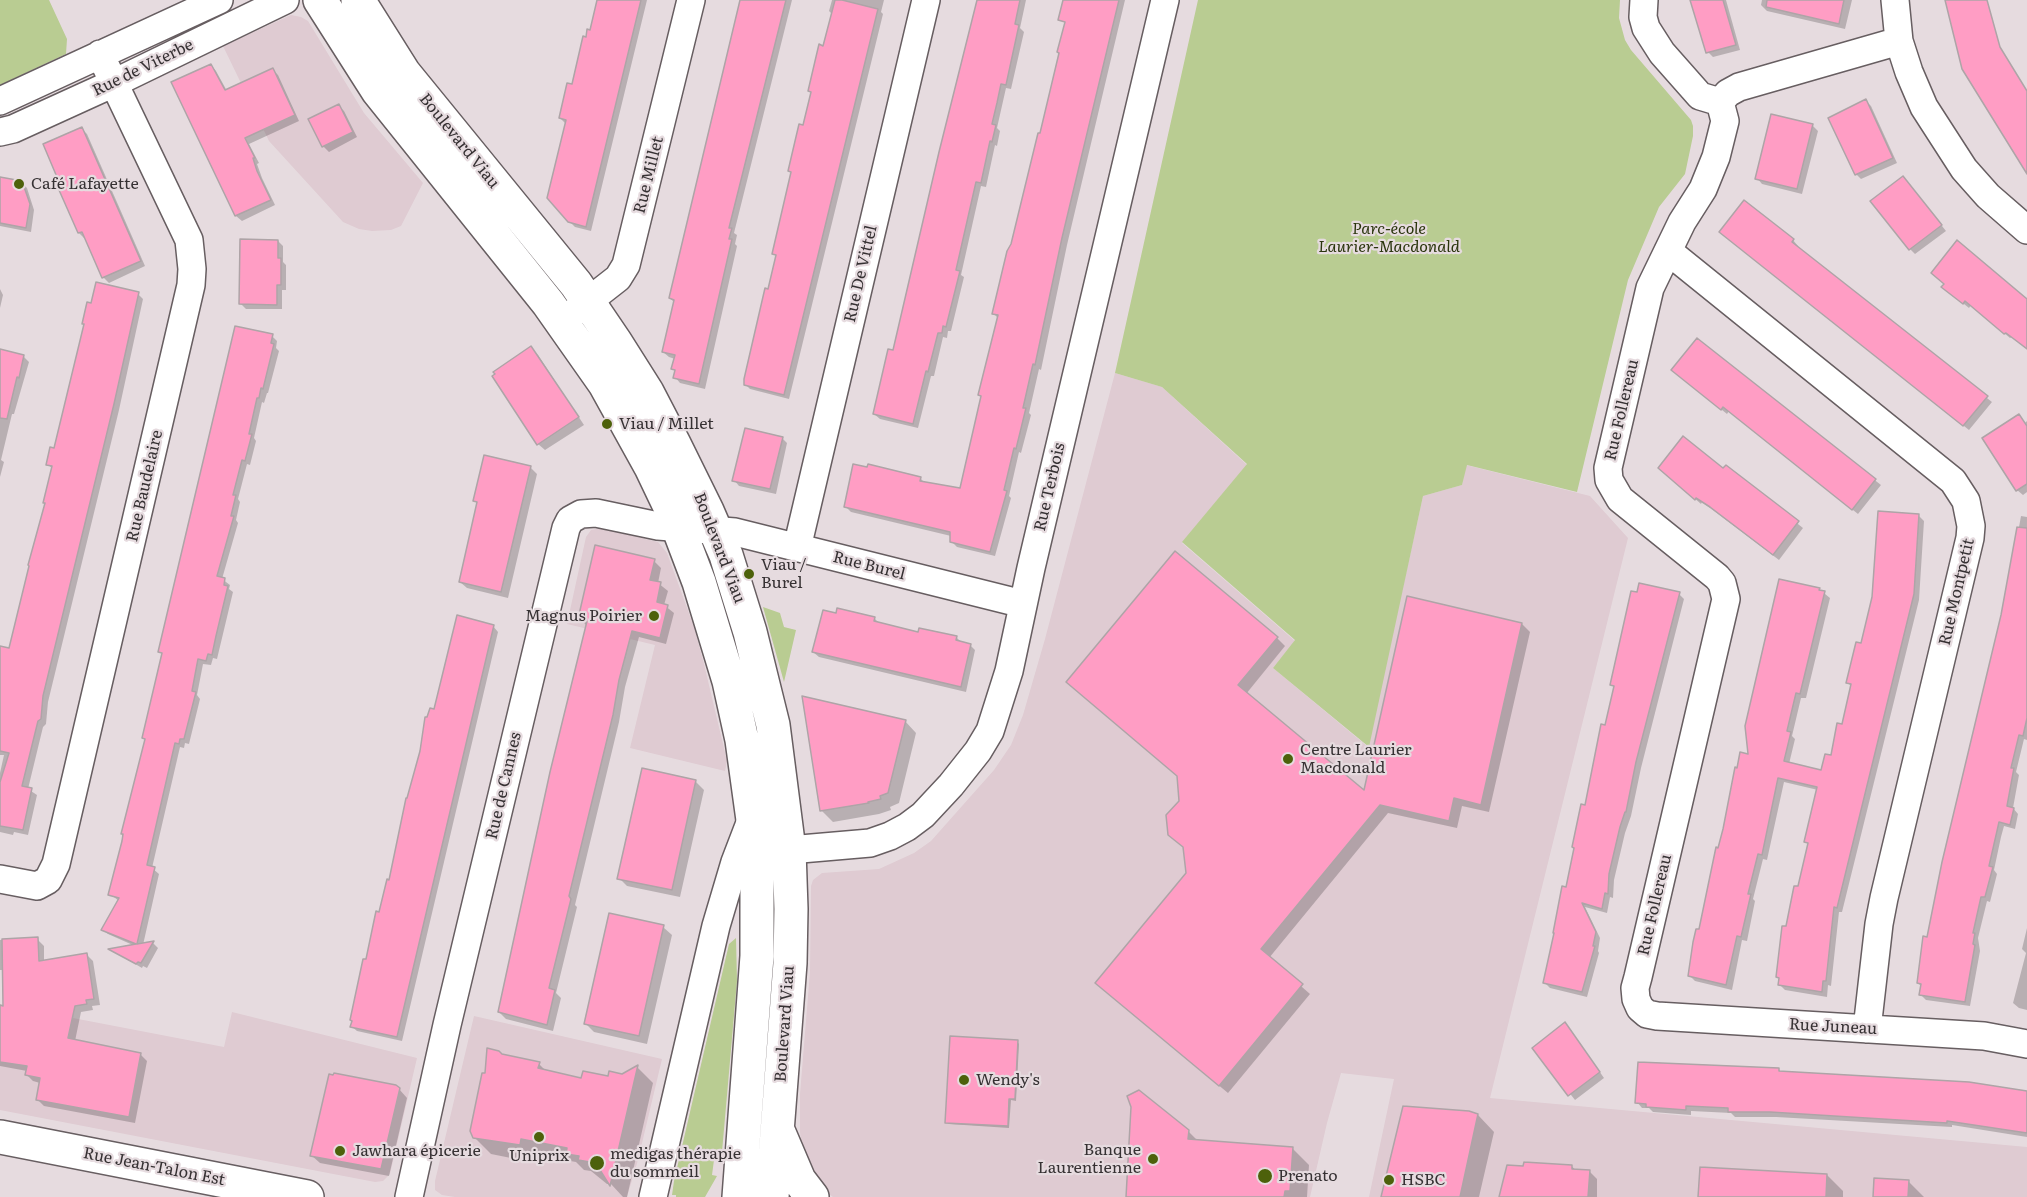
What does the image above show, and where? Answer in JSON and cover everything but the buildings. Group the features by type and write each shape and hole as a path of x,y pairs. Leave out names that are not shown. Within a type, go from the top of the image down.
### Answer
{"main road":[{"name":"Boulevard Viau","path":"320,0 364,72 384,99 562,321 605,384 655,475 707,603 729,681 742,740 757,860 758,941 754,1022 739,1197"},
{"name":"Boulevard Viau","path":"358,0 404,73 589,301 647,392 691,477 715,531 738,593 761,671 777,753 789,850 791,949 772,1197"},
{"path":"777,1128 799,1180 812,1197"},
{"name":"Rue Jean-Talon Est","path":"0,1137 307,1197"}],"street":[{"name":"Rue de Viterbe","path":"0,101 219,0"},
{"name":"Rue de Viterbe","path":"0,132 13,129 114,83 285,0"},
{"name":"Rue Millet","path":"562,321 618,278 630,256 691,0"},
{"name":"Rue De Vittel","path":"797,548 926,0"},
{"name":"Rue Terbois","path":"789,850 870,843 907,827 932,807 969,763 990,730 1006,685 1023,604 1166,0"},
{"path":"1644,0 1643,17 1646,28 1657,46 1700,96 1720,102 1728,93 1740,87 1899,40"},
{"path":"1895,0 1899,40 1909,72 1924,107 1964,169 1988,196 2027,230"},
{"name":"Rue Baudelaire","path":"0,879 37,886 48,880 56,864 189,297 192,269 189,240 100,54"},
{"name":"Rue Follereau","path":"1640,1008 1636,999 1638,977 1726,599 1722,583 1717,577 1620,499 1612,489 1608,468 1650,288 1682,222 1703,189 1713,165 1725,122 1720,102"},
{"name":"Rue Montpetit","path":"1668,251 1953,481 1961,491 1967,507 1971,526 1970,538 1881,915 1868,1029"},
{"name":"Rue de Cannes","path":"409,1197 450,1013 566,528 573,517 588,513 604,514 658,526 715,531"},
{"name":"Rue Burel","path":"715,531 735,532 1023,604"},
{"name":"Boulevard Viau","path":"653,1197 716,926 735,862 753,815"},
{"path":"716,926 728,916 746,918 758,941"},
{"name":"Rue Juneau","path":"1640,1008 1647,1014 1658,1016 1984,1036 2027,1044"}],"shaded area":[{"path":"291,15 308,21 364,113 423,183 401,226 391,230 372,231 359,229 343,222 269,141 223,46"},
{"name":"Centre Laurier Macdonald","path":"1115,373 1162,387 1247,465 1182,543 1295,641 1273,668 1368,747 1423,496 1462,485 1466,465 1590,496 1628,538 1490,1098 2027,1147 2027,1197 1369,1197 1394,1079 1341,1073 1310,1197 833,1197 829,1194 817,1179 802,1148 800,1132 800,1094 810,972 811,886 813,880 822,873 879,869 914,853 931,841 994,770 1011,745 1023,715 1045,639"},
{"path":"601,528 658,542 667,553 694,627 704,664 727,761 725,771 630,748 655,645 567,624 586,537 591,530"},
{"path":"0,1004 224,1047 232,1012 417,1058 390,1174 383,1181 375,1182 0,1110"},
{"path":"474,1016 662,1059 627,1197 455,1197 442,1195 435,1190 435,1181"}],"green space":[{"path":"0,0 49,0 67,39 66,54 0,85"},
{"name":"Parc-école Laurier-Macdonald","path":"1198,0 1620,0 1619,18 1625,40 1691,120 1693,126 1685,174 1659,207 1628,280 1577,492 1467,465 1462,485 1423,496 1369,747 1273,668 1295,640 1182,542 1247,464 1162,387 1115,373"},
{"path":"763,607 780,613 784,627 796,630 784,682"},
{"path":"736,938 737,981 721,1160 714,1160 712,1175 717,1176 705,1197 676,1197 672,1195 674,1181 729,944"}],"place":[{"name":"Café Lafayette","path":"19,184"},
{"name":"Viau / Millet","path":"607,424"},
{"name":"Viau / Burel","path":"749,574"},
{"name":"Magnus Poirier","path":"654,616"},
{"name":"Centre Laurier Macdonald","path":"1288,759"},
{"name":"Wendy's","path":"964,1080"},
{"name":"Uniprix","path":"539,1137"},
{"name":"Jawhara épicerie","path":"340,1151"},
{"name":"Banque Laurentienne","path":"1153,1159"},
{"name":"medigas thérapie du sommeil","path":"597,1163"},
{"name":"Prenato","path":"1265,1176"},
{"name":"HSBC","path":"1389,1180"}]}
